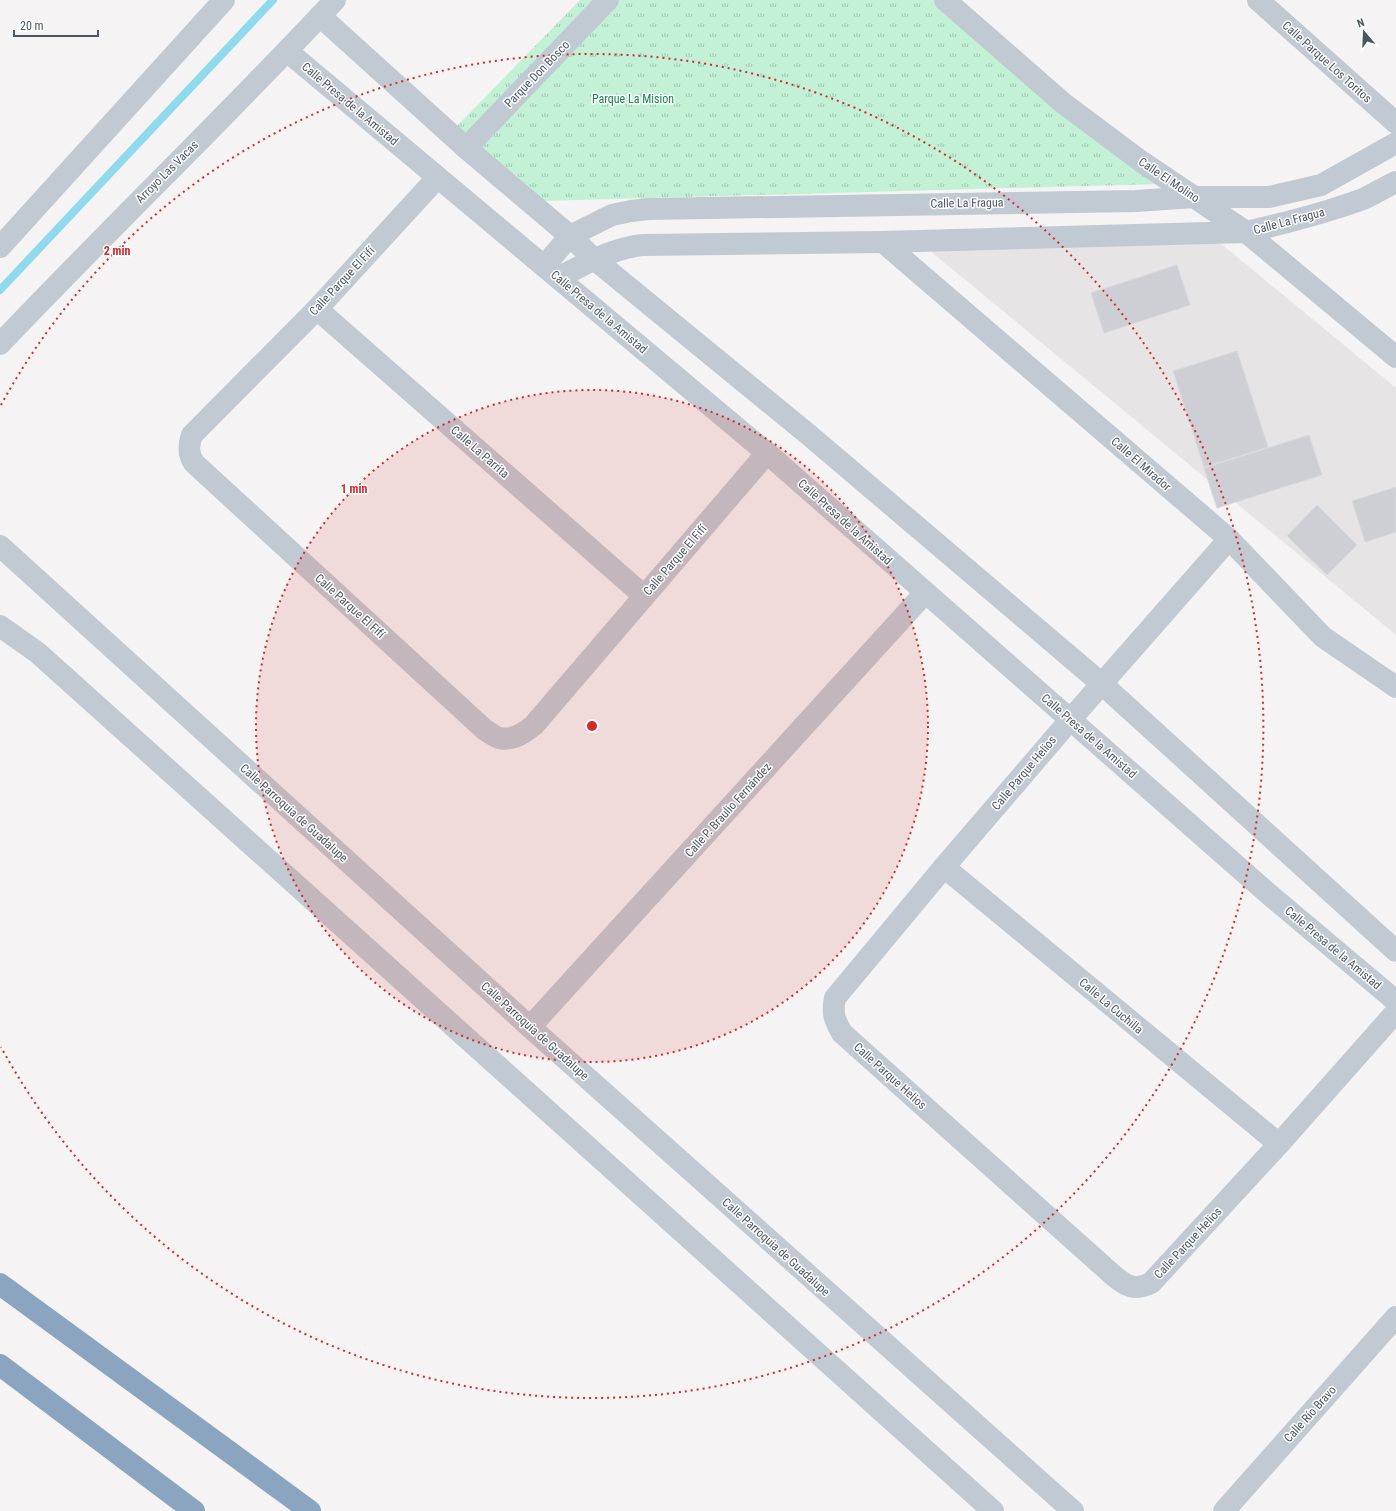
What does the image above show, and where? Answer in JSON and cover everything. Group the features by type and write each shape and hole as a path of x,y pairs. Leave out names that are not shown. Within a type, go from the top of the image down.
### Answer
{"highway":[{"path":"0,1284 310,1511"},
{"path":"0,1365 194,1511"}],"street":[{"path":"0,247 224,0"},
{"name":"Arroyo Las Vacas","path":"0,344 69,271 287,51 335,0"},
{"name":"Parque Don Bosco","path":"466,148 608,0"},
{"name":"Calle El Molino","path":"945,0 1063,104 1142,162 1246,232 1396,358"},
{"name":"Calle Parque Los Toritos","path":"1258,0 1396,123"},
{"path":"320,16 466,148 570,236 594,260 809,435 1102,684 1396,951"},
{"name":"Calle Presa de la Amistad","path":"287,51 767,453 1271,896 1396,1002"},
{"name":"Calle La Fragua","path":"552,272 570,236 612,215 632,211 648,209 1136,201 1195,197 1269,197 1321,185 1396,143"},
{"name":"Calle Parque El Fifí","path":"437,178 317,308 192,435 188,451 194,464 485,730 499,738 513,738 525,733 534,725 767,453"},
{"name":"Calle La Fragua","path":"552,272 594,260 622,248 642,245 883,242 1246,232 1324,212 1364,198 1396,182"},
{"name":"Calle El Mirador","path":"883,242 1229,539 1322,637 1396,687"},
{"name":"Calle La Parrita","path":"317,308 644,596"},
{"name":"Calle Parque Helios","path":"1229,539 1070,720 944,867 835,998 833,1009 835,1020 842,1032 1114,1276 1129,1286 1136,1288 1151,1283 1279,1144 1396,1012"},
{"name":"Calle Parroquia de Guadalupe","path":"0,546 530,1027 1073,1511"},
{"name":"Calle P. Braulio Fernández","path":"530,1027 925,593"},
{"path":"0,626 38,653 993,1511"},
{"name":"Calle La Cuchilla","path":"944,867 1279,1144"},
{"name":"Calle Río Bravo","path":"1224,1511 1396,1316"}],"shaded area":[{"path":"1202,228 1396,388 1396,635 923,245"}],"green space":[{"name":"Parque La Mision","path":"580,0 957,0 1159,184 540,201 455,128"}],"building":[{"path":"1177,265 1190,305 1104,333 1091,293"},
{"path":"1237,351 1268,447 1204,467 1173,371"},
{"path":"1309,435 1322,475 1217,508 1204,468"},
{"path":"1396,487 1396,532 1365,542 1352,501"},
{"path":"1317,505 1357,545 1327,575 1287,536"}],"waterway":[{"path":"0,290 273,0"}]}
